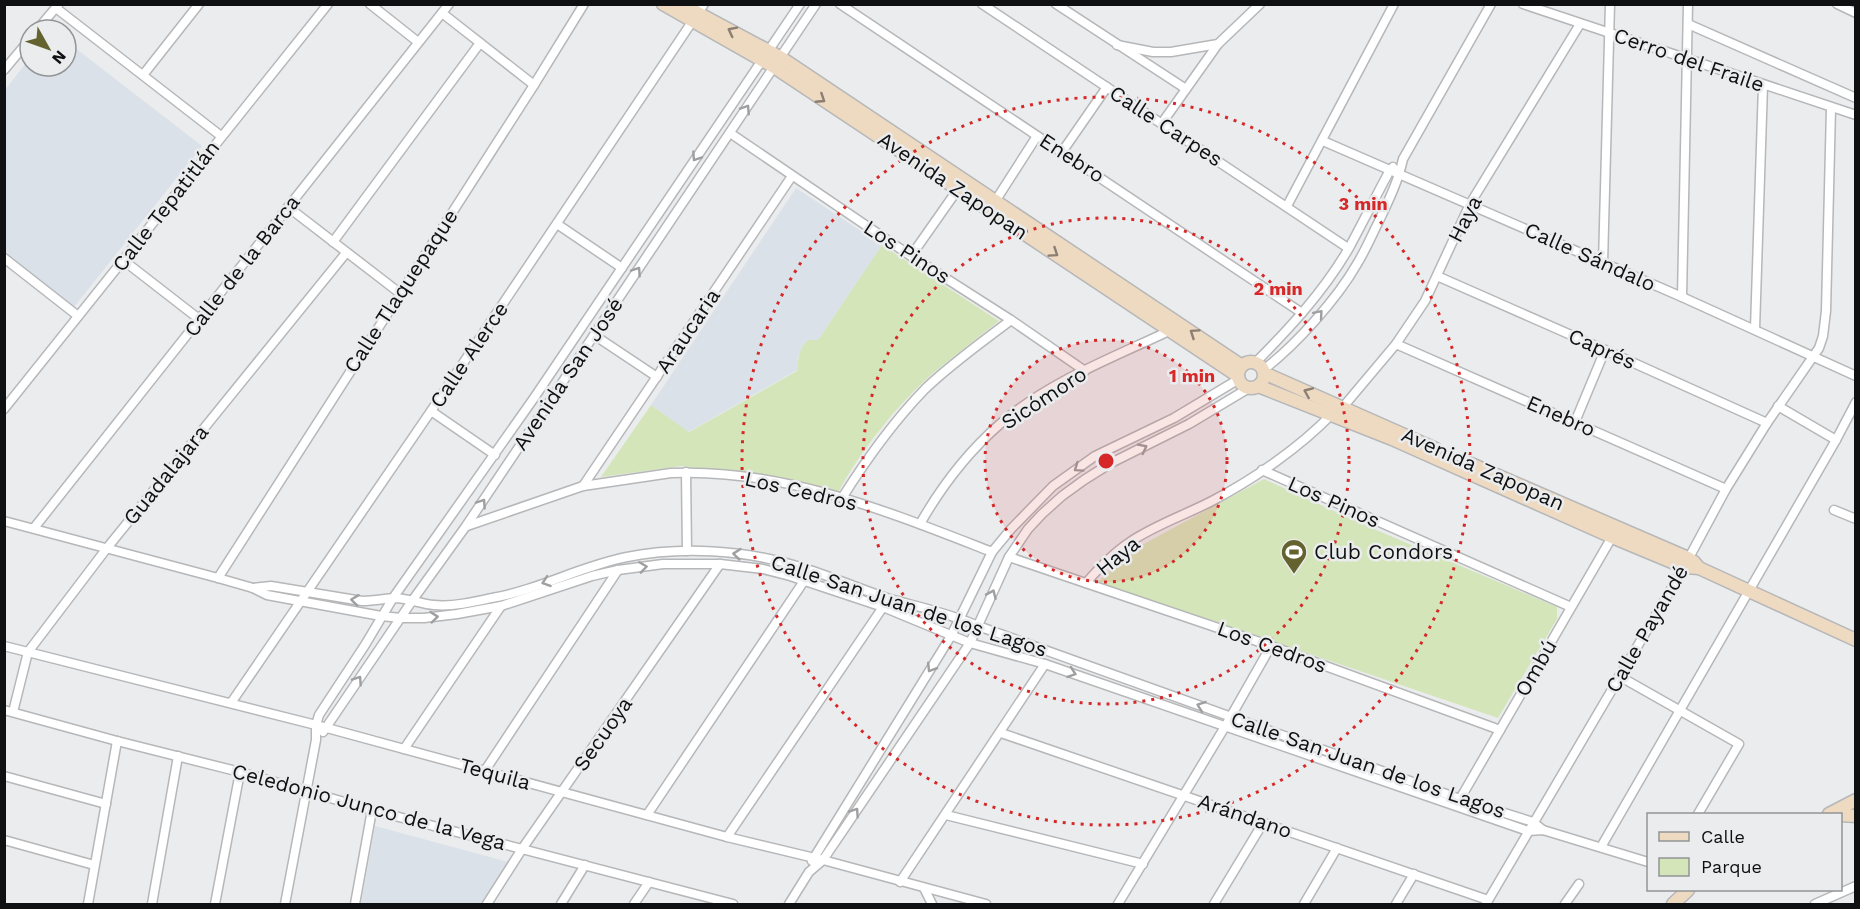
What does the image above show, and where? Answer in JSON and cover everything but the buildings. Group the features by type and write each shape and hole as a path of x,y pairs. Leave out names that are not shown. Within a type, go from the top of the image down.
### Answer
{"street":[{"path":"143,75 199,4"},
{"name":"Calle Tepatitlán","path":"4,409 328,4"},
{"path":"370,4 418,42"},
{"name":"Calle de la Barca","path":"34,528 449,4"},
{"name":"Calle Tlaquepaque","path":"218,578 584,4"},
{"name":"Avenida Zapopan","path":"663,4 698,13"},
{"name":"Avenida Zapopan","path":"681,4 996,200 1240,374"},
{"name":"Avenida San José","path":"285,904 319,715 393,598 534,398 800,4"},
{"name":"Avenida San José","path":"316,740 466,526 816,4"},
{"name":"Enebro","path":"840,4 1302,313"},
{"name":"Calle Carpes","path":"982,4 1348,248"},
{"path":"1056,4 1186,89"},
{"path":"1162,123 1218,44 1260,4"},
{"path":"1287,206 1394,4"},
{"path":"1261,368 1290,346 1321,313 1357,264 1392,195 1400,175 1403,159 1491,4"},
{"name":"Cerro del Fraile","path":"1523,4 1856,115"},
{"path":"1603,263 1610,4"},
{"path":"1682,297 1688,4"},
{"path":"1837,4 1856,13"},
{"path":"47,18 57,6 221,136"},
{"path":"442,13 534,85"},
{"name":"Calle Alerce","path":"231,703 432,411 698,13"},
{"name":"Haya","path":"1343,407 1396,344 1425,301 1470,204 1580,24"},
{"path":"1688,24 1856,98"},
{"path":"333,242 480,43"},
{"path":"1118,45 1153,52 1171,52 1218,44"},
{"path":"5,68 18,53"},
{"name":"Avenida Zapopan","path":"777,62 958,189 1169,331 1240,374"},
{"path":"1755,329 1763,85"},
{"path":"1062,152 1107,87"},
{"name":"Calle Payandé","path":"1487,902 1686,562 1726,489 1778,406 1819,348 1825,317 1831,108"},
{"name":"Los Pinos","path":"730,133 1084,371"},
{"path":"996,200 1037,136"},
{"name":"Calle Sándalo","path":"1323,141 1755,329 1856,376"},
{"path":"789,904 809,873 823,860 970,643 1009,557 1028,529 1062,496 1084,480 1189,424 1263,380 1261,368 1329,279 1390,170 1403,159"},
{"name":"Araucaria","path":"583,486 792,176"},
{"path":"911,256 958,189"},
{"path":"288,207 401,294"},
{"path":"557,224 622,268"},
{"name":"Guadalajara","path":"9,711 28,652 107,548 346,253"},
{"path":"4,258 78,316"},
{"path":"123,260 199,319"},
{"name":"Caprés","path":"1437,276 1767,423"},
{"path":"842,498 874,449 926,389 960,359 1011,320"},
{"name":"Sicómoro","path":"920,524 934,499 961,465 1000,423 1028,403 1084,371 1169,331"},
{"path":"594,335 657,377"},
{"name":"Enebro","path":"1396,344 1726,489"},
{"path":"1575,422 1605,350"},
{"path":"809,873 813,858 951,636 992,552 1030,508 1074,470 1095,456 1174,417 1240,374 1246,363 1261,368"},
{"name":"Avenida Zapopan","path":"1261,368 1856,640"},
{"path":"1240,374 1241,383 1254,387"},
{"name":"Avenida Zapopan","path":"1254,387 1332,414 1467,471 1612,537 1686,562"},
{"path":"534,398 547,405"},
{"path":"1601,847 1750,591 1856,402"},
{"path":"1778,406 1836,440"},
{"path":"432,411 495,454"},
{"name":"Haya","path":"1086,583 1104,562 1129,542 1213,500 1262,470 1302,442 1332,414"},
{"name":"Los Pinos","path":"1262,470 1571,607"},
{"path":"686,472 687,551"},
{"name":"Los Cedros","path":"466,526 583,486 686,472 769,479 842,498 920,524 992,552"},
{"path":"1834,510 1856,519"},
{"name":"Calle San Juan de los Lagos","path":"4,521 218,578 253,588 267,595 401,618 457,614 501,606 592,576 618,570 663,564 720,564 763,569 804,580 884,608 970,643 1045,664 1528,831 1544,830"},
{"name":"Ombú","path":"1460,799 1612,537"},
{"name":"Calle San Juan de los Lagos","path":"253,588 271,586 362,601 376,602 393,598 436,605 493,598 513,593 602,563 627,557 687,551 738,554 768,559 824,575 888,598 960,618 1460,799 1533,822 1544,830 1647,862"},
{"name":"Los Cedros","path":"1009,557 1271,646 1500,730"},
{"name":"Secuoya","path":"488,904 522,849 720,564"},
{"path":"484,772 618,570"},
{"path":"647,815 804,580"},
{"path":"404,749 501,606"},
{"path":"727,837 884,608"},
{"name":"Tequila","path":"4,646 316,725 727,837 986,904"},
{"path":"1118,904 1226,726 1271,646"},
{"path":"900,882 1045,664"},
{"path":"1619,676 1739,744 1699,813"},
{"name":"Celedonio Junco de la Vega","path":"9,711 240,772 372,810 649,882 708,902 733,904"},
{"name":"Arándano","path":"1000,733 1414,874 1487,902"},
{"path":"88,904 117,741"},
{"path":"152,904 178,756"},
{"path":"215,904 240,772"},
{"path":"4,776 106,804"},
{"path":"1832,813 1856,800"},
{"path":"355,904 372,810"},
{"path":"946,815 1143,864"},
{"path":"1214,904 1263,823"},
{"path":"4,840 94,865"},
{"path":"1304,904 1337,848"},
{"path":"561,904 585,865"},
{"path":"1396,904 1414,874"},
{"path":"634,904 649,882"},
{"path":"1565,904 1579,884"},
{"path":"1815,904 1856,886"},
{"path":"924,888 932,904"},
{"path":"1673,904 1687,891"}],"shaded area":[{"path":"78,50 202,146 74,307 4,252 5,90 18,73 18,78 78,78"},
{"path":"796,188 882,245 818,340 798,356 797,370 688,432 651,405"},
{"path":"375,826 508,862 481,904 361,904"}],"green space":[{"path":"882,245 999,321 933,373 907,399 868,445 838,493 777,477 681,466 601,477 651,405 689,432 797,371 803,346 808,340 818,340"},
{"path":"1264,479 1367,526 1557,607 1557,619 1498,718 1098,582 1129,552"}],"place":[{"name":"Club Condors","path":"1294,575"}]}
